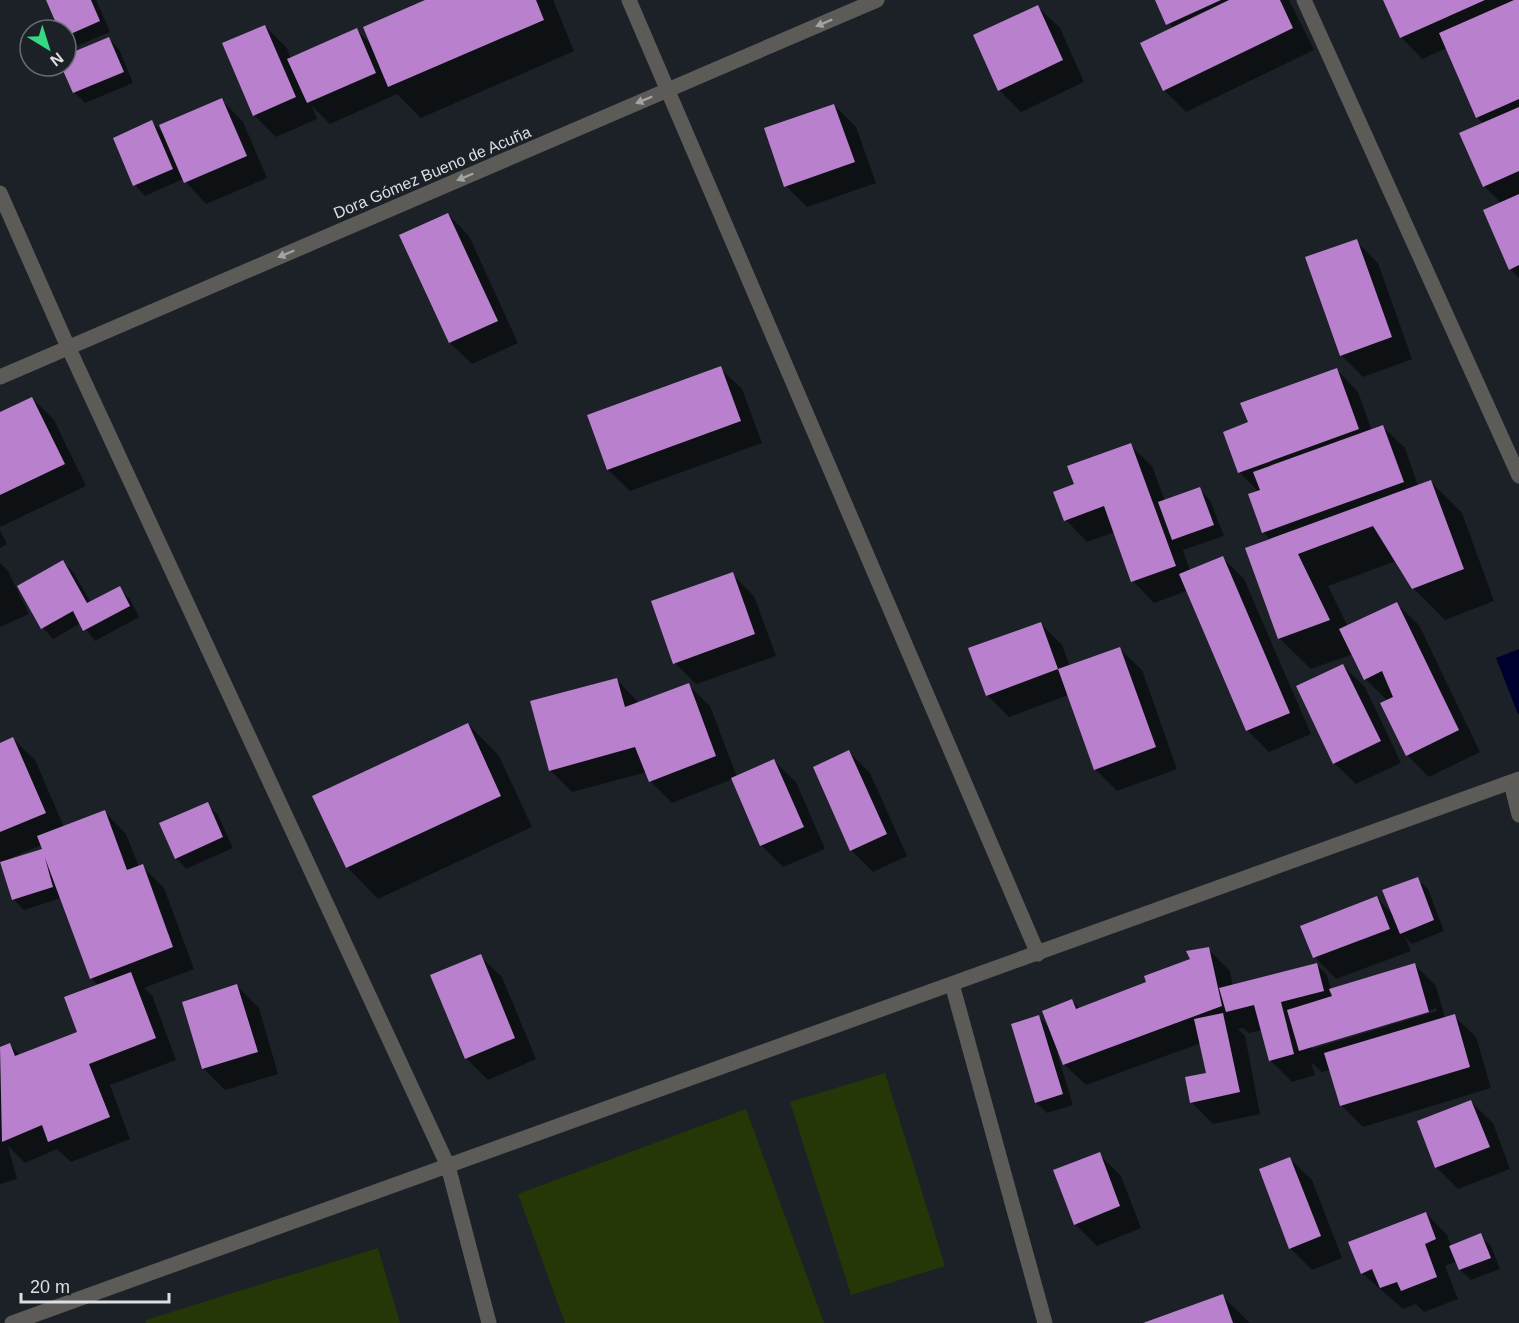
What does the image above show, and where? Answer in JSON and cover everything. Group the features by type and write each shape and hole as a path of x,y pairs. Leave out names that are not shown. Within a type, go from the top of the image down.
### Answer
{"street":[{"path":"629,0 1038,954"},
{"name":"Dora Gómez Bueno de Acuña","path":"0,376 878,0"},
{"path":"1304,0 1519,476"},
{"path":"0,193 448,1166 489,1323"},
{"path":"12,1323 1515,781 1519,815"},
{"path":"952,984 1045,1323"}],"green space":[{"path":"885,1073 945,1266 851,1295 790,1102"},
{"path":"746,1109 824,1323 565,1323 518,1194"},
{"path":"378,1248 400,1323 146,1323 146,1320"}],"water":[{"path":"1519,649 1519,714 1518,714 1496,658"}],"building":[{"path":"46,0 91,0 100,21 78,31 78,18 54,18"},
{"path":"425,0 536,0 544,20 388,87 363,27"},
{"path":"1155,0 1221,0 1166,25"},
{"path":"1229,0 1280,0 1293,28 1163,91 1140,43"},
{"path":"1383,0 1485,0 1400,38"},
{"path":"1514,0 1519,0 1519,99 1476,118 1439,33"},
{"path":"1038,5 1063,60 998,91 973,35"},
{"path":"265,25 296,97 253,116 222,43"},
{"path":"357,28 376,73 307,103 287,59"},
{"path":"109,37 124,72 73,93 66,78 78,78 78,50"},
{"path":"222,98 247,156 184,183 159,125"},
{"path":"834,104 855,162 784,187 764,128"},
{"path":"1519,107 1519,171 1483,187 1459,133"},
{"path":"152,120 173,169 133,186 113,138"},
{"path":"1519,194 1519,265 1509,270 1483,210"},
{"path":"448,213 498,321 449,343 399,235"},
{"path":"1357,239 1392,337 1340,356 1305,257"},
{"path":"721,366 741,421 607,470 587,415"},
{"path":"1337,368 1359,429 1238,473 1223,432 1248,422 1240,403"},
{"path":"32,397 65,464 0,495 0,412"},
{"path":"1383,425 1404,482 1262,533 1248,494 1260,490 1253,472"},
{"path":"1131,443 1176,566 1131,582 1104,506 1064,521 1053,492 1074,484 1067,466"},
{"path":"1431,480 1464,569 1412,589 1373,526 1298,554 1330,620 1278,639 1245,548"},
{"path":"1200,487 1214,525 1172,540 1158,502"},
{"path":"1223,556 1290,713 1246,731 1179,574"},
{"path":"63,560 87,603 120,586 130,606 83,631 73,611 41,629 17,586"},
{"path":"733,572 755,634 673,664 651,601"},
{"path":"1397,602 1459,730 1406,756 1380,703 1393,697 1382,671 1364,680 1339,629"},
{"path":"1041,622 1058,669 986,696 968,648"},
{"path":"1120,647 1156,747 1094,770 1058,669"},
{"path":"1343,664 1381,741 1333,764 1296,686"},
{"path":"617,678 625,707 689,683 716,756 649,782 635,747 549,771 530,701"},
{"path":"468,723 501,796 346,868 312,796"},
{"path":"13,737 46,813 0,832 0,743"},
{"path":"849,750 887,834 850,851 813,767"},
{"path":"774,759 804,827 760,846 731,778"},
{"path":"208,802 223,837 175,859 159,823"},
{"path":"105,810 127,870 143,864 173,947 90,979 45,858 53,887 12,900 0,862 42,849 37,836"},
{"path":"1418,877 1434,920 1400,934 1382,890"},
{"path":"1377,896 1390,929 1313,958 1300,926"},
{"path":"1209,947 1222,1006 1063,1065 1042,1011 1072,999 1076,1009 1146,982 1144,976 1190,959 1186,951"},
{"path":"481,954 515,1038 465,1059 430,975"},
{"path":"1317,963 1324,991 1281,1002 1294,1054 1269,1061 1254,1005 1226,1012 1219,988"},
{"path":"1415,963 1429,1012 1299,1051 1287,1010 1332,996 1329,989"},
{"path":"131,972 156,1038 89,1064 110,1117 48,1142 42,1125 2,1142 0,1047 10,1043 15,1056 77,1032 64,997"},
{"path":"237,984 258,1052 202,1069 182,1002"},
{"path":"1223,1013 1240,1092 1190,1103 1185,1077 1206,1073 1194,1019"},
{"path":"1455,1014 1470,1067 1340,1106 1324,1053"},
{"path":"1039,1015 1063,1094 1035,1103 1011,1024"},
{"path":"1471,1100 1490,1147 1435,1168 1417,1121"},
{"path":"1100,1152 1120,1206 1074,1225 1053,1170"},
{"path":"1290,1157 1321,1236 1289,1249 1259,1169"},
{"path":"1426,1212 1436,1239 1425,1244 1437,1277 1401,1291 1397,1282 1380,1288 1372,1269 1361,1274 1348,1242"},
{"path":"1481,1233 1491,1258 1459,1270 1449,1246"},
{"path":"1223,1294 1233,1323 1143,1323"}]}
